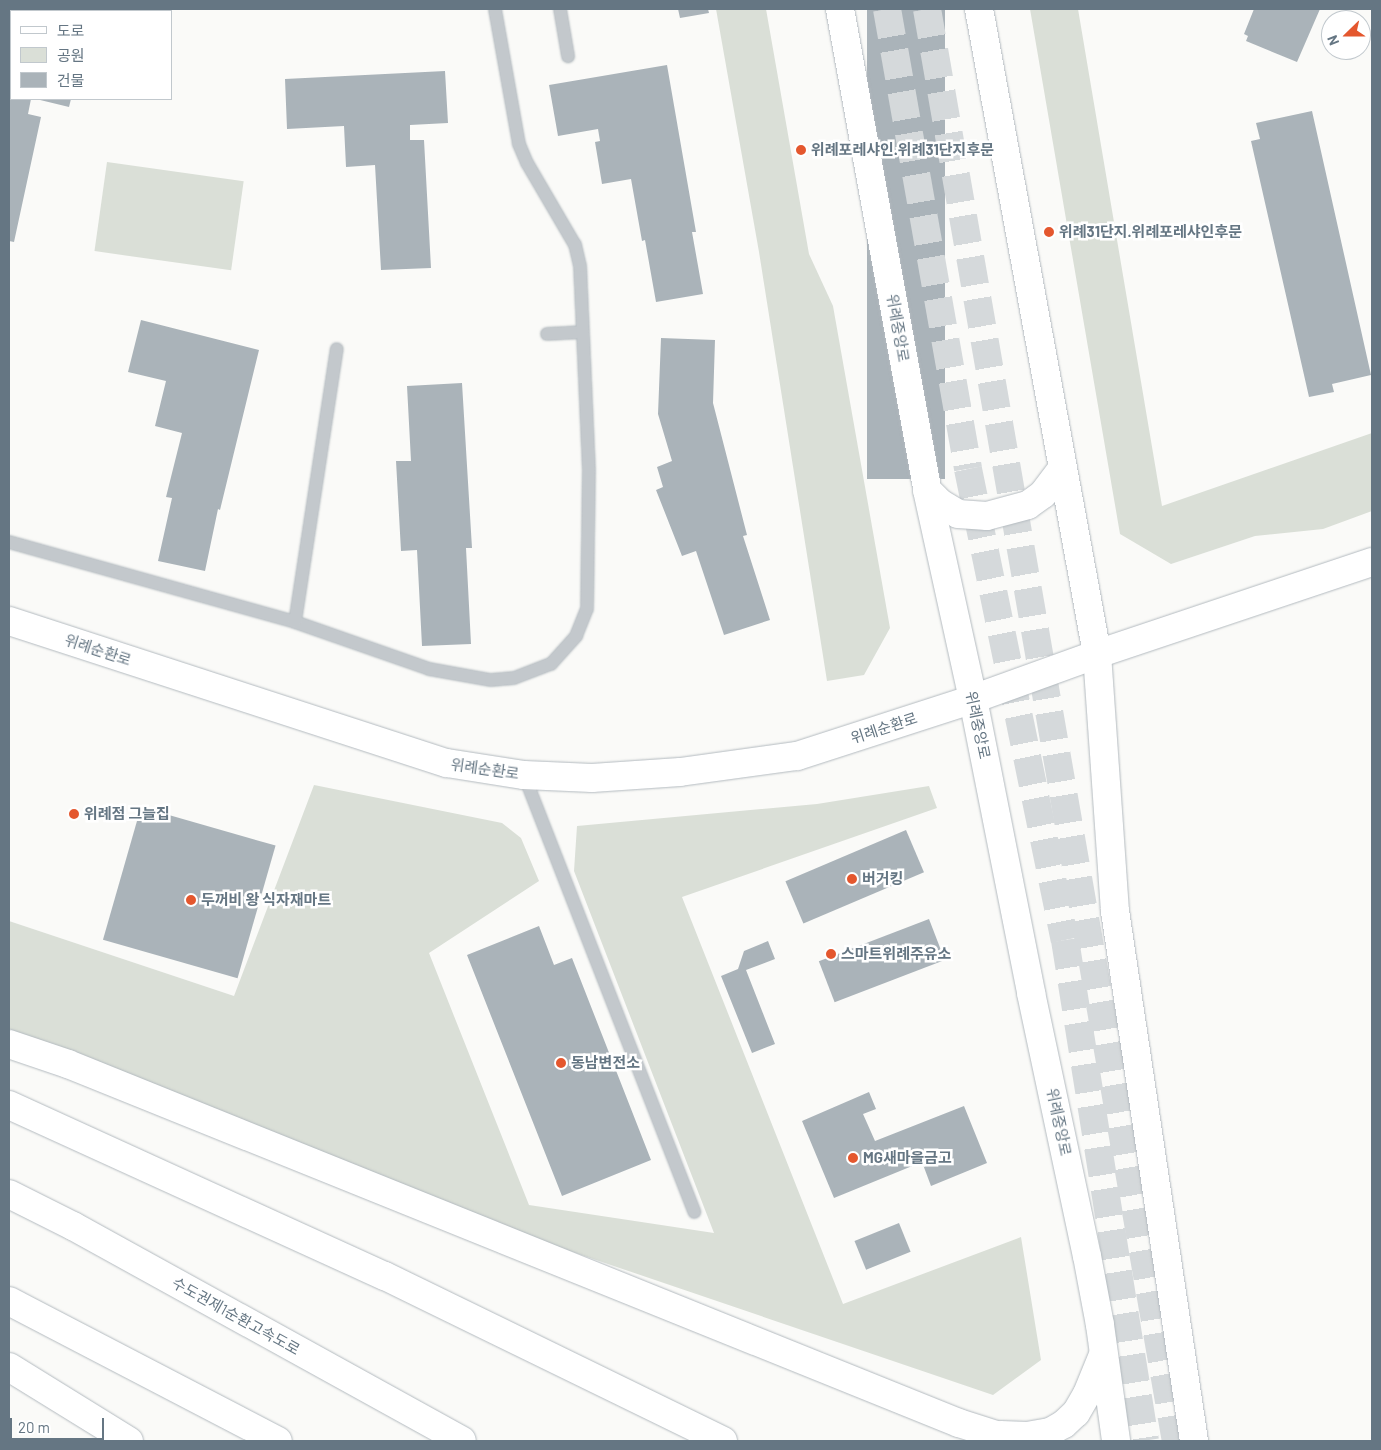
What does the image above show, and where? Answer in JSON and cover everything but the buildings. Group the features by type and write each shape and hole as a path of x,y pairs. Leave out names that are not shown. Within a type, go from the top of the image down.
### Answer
{"main road":[{"name":"위례중앙로","path":"840,9 927,490 973,699 1031,993 1087,1256 1104,1354 1116,1441"},
{"path":"979,9 1097,654 1115,911 1194,1441"},
{"path":"927,490 940,503 958,514 987,516 1028,505 1043,494 1062,469"},
{"name":"위례순환로","path":"9,621 447,764 524,774 592,778 680,772 797,756 973,699 1097,654 1372,562"},
{"path":"9,1044 77,1068 959,1423 1008,1438 1050,1432 1064,1424 1076,1413 1087,1394 1104,1354"},
{"path":"9,1105 385,1276 723,1441"},
{"name":"수도권제1순환고속도로","path":"9,1194 73,1226 462,1441"},
{"path":"9,1301 278,1441"},
{"path":"9,1367 129,1441"}],"lane":[{"path":"9,542 295,622 429,669 491,680 514,678 551,664 576,636 587,609 589,470 580,266 575,245 527,163 520,144 495,9"},
{"path":"560,9 568,56"},
{"path":"547,334 583,332"},
{"path":"295,622 337,349"},
{"path":"524,774 694,1212"}],"green space":[{"path":"716,9 766,9 809,254 833,306 890,628 864,675 827,681 759,252"},
{"path":"1030,9 1078,9 1162,506 1372,433 1372,511 1323,529 1255,536 1171,564 1120,534"},
{"path":"107,162 244,181 231,270 94,251"},
{"path":"314,785 502,823 521,838 539,881 429,953 529,1205 714,1233 574,871 577,826 817,804 929,786 937,808 682,897 843,1304 1021,1237 1041,1360 993,1395 508,1230 9,1039 9,921 234,996"}],"tunnel":[{"path":"887,9 968,469 1065,940 1145,1441"},
{"path":"927,9 1176,1441"}],"place":[{"name":"위례포레샤인.위례31단지후문","path":"801,150"},
{"name":"위례31단지.위례포레샤인후문","path":"1049,232"},
{"name":"위례점 그늘집","path":"74,814"},
{"name":"버거킹","path":"852,879"},
{"name":"두꺼비 왕 식자재마트","path":"191,900"},
{"name":"스마트위례주유소","path":"831,954"},
{"name":"동남변전소","path":"561,1063"},
{"name":"MG새마을금고","path":"853,1158"}]}
